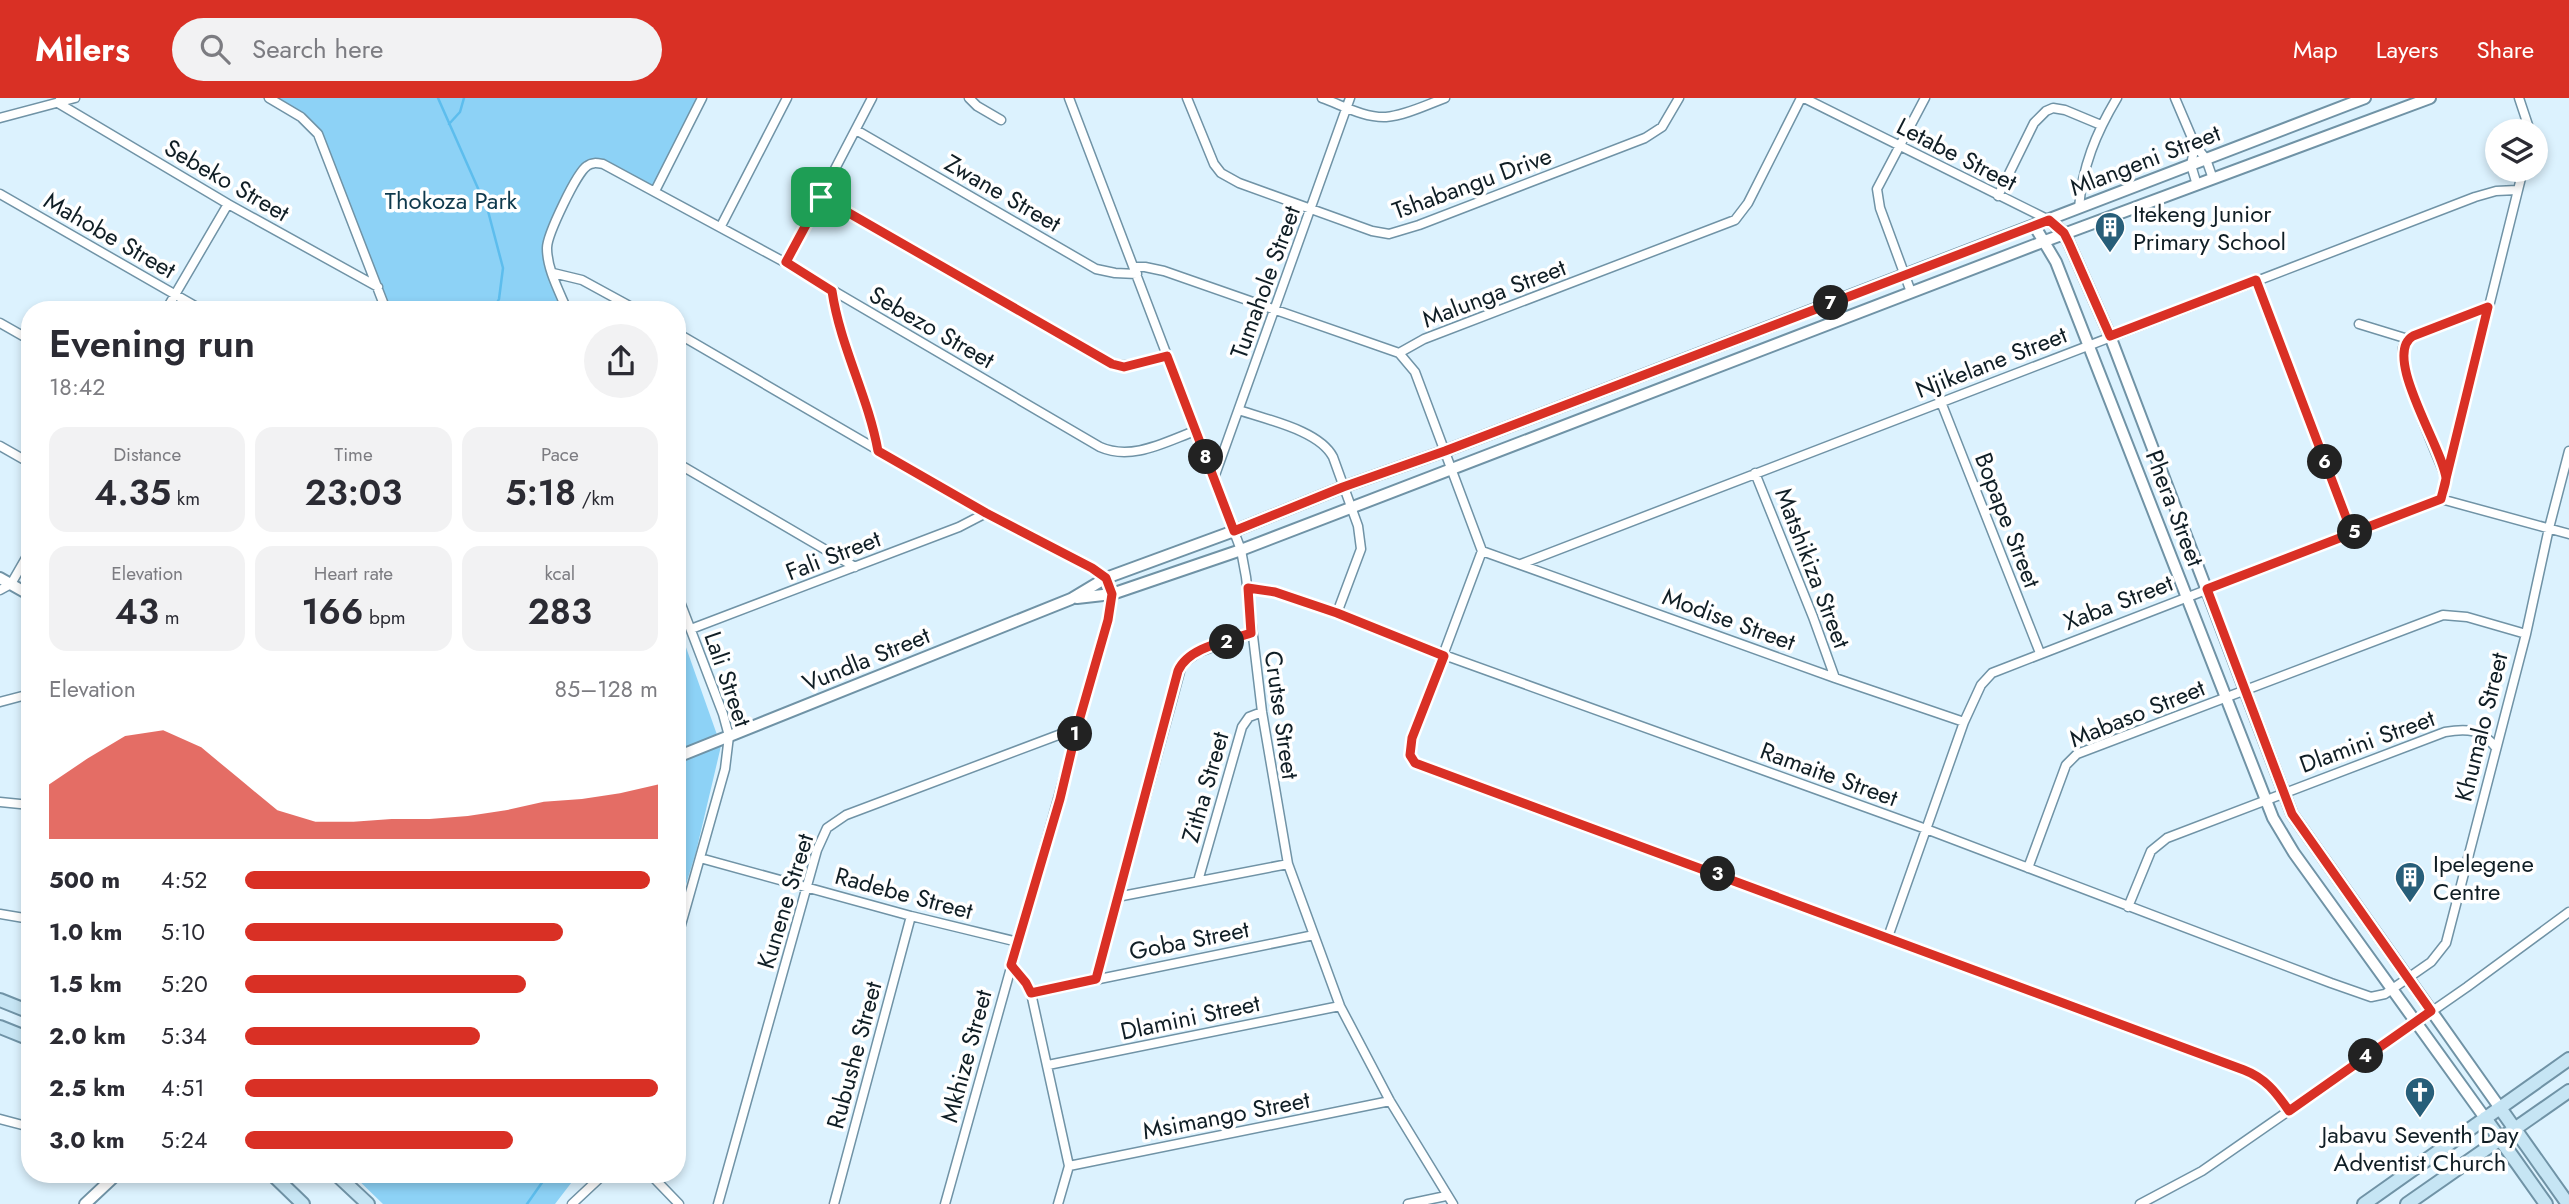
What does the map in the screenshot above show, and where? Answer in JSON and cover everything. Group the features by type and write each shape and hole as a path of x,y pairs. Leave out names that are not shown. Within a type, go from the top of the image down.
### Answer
{"main road":[{"path":"0,1000 21,1008"},
{"path":"0,1027 21,1035"},
{"path":"2364,1204 2569,1059"},
{"path":"2407,1204 2569,1091"},
{"name":"Phera Street","path":"2500,1108 2568,1204"},
{"name":"Phera Street","path":"2486,1118 2546,1203"},
{"path":"2449,1145 2463,1164"},
{"path":"281,1183 303,1204"},
{"path":"346,1183 368,1204"},
{"path":"2546,1203 2560,1192"}],"street":[{"path":"0,118 75,98"},
{"path":"269,98 313,127 323,145 383,301"},
{"path":"655,191 702,98"},
{"path":"722,226 787,98"},
{"path":"786,262 872,98"},
{"path":"969,98 1001,120"},
{"name":"Crutse Street","path":"1069,98 1241,550 1262,712 1288,864 1340,1006 1390,1101 1453,1204"},
{"name":"Tshabangu Drive","path":"1187,98 1208,153 1221,173 1239,183 1389,234 1402,232 1645,138 1662,127 1679,98"},
{"path":"1322,98 1363,113 1386,117 1445,98"},
{"name":"Tumahole Street","path":"1214,478 1350,98"},
{"name":"Malunga Street","path":"1135,271 1145,267 1164,271 1399,353 1424,340 1735,220 1748,203 1802,98"},
{"name":"Letabe Street","path":"1802,98 2049,220"},
{"path":"1912,292 1880,208 1877,189 1925,98"},
{"path":"2079,208 2082,177 2101,125 2117,98"},
{"path":"2175,98 2195,145 2206,159 2213,178"},
{"name":"Mlangeni Street","path":"1234,531 1343,487 1445,451 2365,98"},
{"name":"Mlangeni Street","path":"1241,550 2064,233 2430,98"},
{"path":"2519,98 2526,119"},
{"name":"Sebeko Street","path":"59,101 228,204 378,287"},
{"path":"1998,195 2034,122 2046,111 2053,108 2065,110 2101,125"},
{"name":"Zwane Street","path":"856,130 1085,263 1104,271 1135,271"},
{"path":"2195,145 2191,165 2197,185"},
{"name":"Sebezo Street","path":"552,273 547,251 550,232 582,170 590,164 603,164 786,262 1111,452 1132,453 1195,431"},
{"path":"2519,182 2441,499 2569,534"},
{"name":"Njikelane Street","path":"1521,564 2474,197 2496,191 2517,190"},
{"name":"Mahobe Street","path":"0,194 187,301"},
{"path":"821,197 1112,364 1124,367 1167,356"},
{"path":"171,301 228,204"},
{"name":"Letabe Street","path":"2018,206 2034,225"},
{"path":"2049,220 2064,233"},
{"name":"Phera Street","path":"2034,225 2045,241 2089,345 2265,800 2294,853 2486,1118"},
{"name":"Phera Street","path":"2064,233 2110,336 2292,814 2500,1108"},
{"path":"552,273 563,301"},
{"path":"552,273 582,280 620,301"},
{"path":"2256,280 2352,533"},
{"path":"832,291 841,330 872,422 878,451"},
{"path":"2358,324 2408,339 2488,307"},
{"path":"0,323 21,335"},
{"path":"686,338 986,513 1083,563 1106,578 1112,594"},
{"path":"2408,339 2403,348 2406,372 2446,478"},
{"path":"1399,353 1415,372 1482,551 1412,738 1410,755 1415,763 2256,1074 2271,1086 2289,1111"},
{"name":"Bopape Street","path":"1941,402 2040,653"},
{"path":"1239,410 1321,441 1333,457 1361,538 1361,548 1337,613"},
{"path":"0,446 21,458"},
{"name":"Khumalo Street","path":"2392,988 2431,962 2446,943 2526,634 2569,451"},
{"path":"686,468 855,567"},
{"name":"Matshikiza Street","path":"1755,473 1835,678"},
{"name":"Xaba Street","path":"1888,937 1964,722 1985,678 2040,653 2441,499"},
{"name":"Fali Street","path":"691,629 959,527 986,513"},
{"name":"Vundla Street","path":"686,753 1071,599 1106,578 1234,531"},
{"name":"Vundla Street","path":"1071,599 1112,594 1241,550"},
{"name":"Modise Street","path":"1482,551 1964,722"},
{"path":"0,590 12,584 21,568"},
{"path":"0,578 21,590"},
{"name":"Ramaite Street","path":"1248,588 1275,592 1337,613 1444,656 1926,829 2365,995 2381,996 2392,988"},
{"name":"Mkhize Street","path":"945,1204 1060,799 1108,620 1112,594"},
{"name":"Mabaso Street","path":"2028,868 2068,761 2084,752 2443,615 2478,619 2526,634"},
{"name":"Lali Street","path":"686,616 729,736 725,769 686,907"},
{"path":"1096,979 1182,664 1199,652 1251,633"},
{"path":"0,702 21,696"},
{"name":"Zitha Street","path":"1198,881 1242,727 1249,717 1262,712"},
{"name":"Kunene Street","path":"718,1204 821,837 835,821 1077,728"},
{"name":"Dlamini Street","path":"2128,907 2151,851 2159,842 2454,730 2477,731 2488,737 2496,748"},
{"path":"0,802 21,804"},
{"name":"Radebe Street","path":"700,858 911,916 1018,942"},
{"path":"1117,897 1288,864"},
{"path":"2140,1204 2202,1171 2467,987 2569,912"},
{"path":"0,914 21,918"},
{"name":"Rubushe Street","path":"834,1204 911,916"},
{"name":"Goba Street","path":"1031,993 1314,935"},
{"path":"1011,965 1031,993 1069,1166 1059,1204"},
{"name":"Dlamini Street","path":"1048,1065 1340,1006"},
{"name":"Msimango Street","path":"1069,1166 1390,1101"},
{"path":"0,1119 21,1125"},
{"path":"86,1204 106,1183"},
{"path":"572,1204 594,1183"},
{"path":"659,1183 679,1204"},
{"path":"1408,1204 1446,1196"}],"green space":[{"name":"Thokoza Park","path":"263,98 700,98 655,186 589,164 545,241 562,301 379,301 320,142 298,117"},
{"path":"686,647 721,746 686,885"},
{"path":"361,1183 571,1183 555,1204 383,1204"}],"waterway":[{"path":"438,98 488,211 503,268 498,301"},
{"path":"449,124 460,112 464,98"},
{"path":"527,1204 542,1183"}],"place":[{"name":"Itekeng Junior Primary School","path":"2110,254"},
{"name":"Ipelegene Centre","path":"2410,904"},
{"name":"Jabavu Seventh Day Adventist Church","path":"2420,1119"}],"route":[{"path":"821,197 786,262 832,291 841,330 872,422 878,451 986,513 1092,568 1106,578 1112,594 1108,620 1060,799 1011,965 1031,993 1096,979 1178,671 1188,657 1251,633 1248,588 1275,592 1337,613 1444,656 1409,748 1415,763 2256,1074 2271,1086 2289,1111 2431,1011 2292,814 2207,589 2441,499 2446,478 2406,372 2403,348 2413,336 2488,307 2441,499 2352,533 2256,280 2110,336 2064,233 2049,220 1445,451 1343,487 1234,531 1167,356 1124,367 1112,364 821,197"}]}
